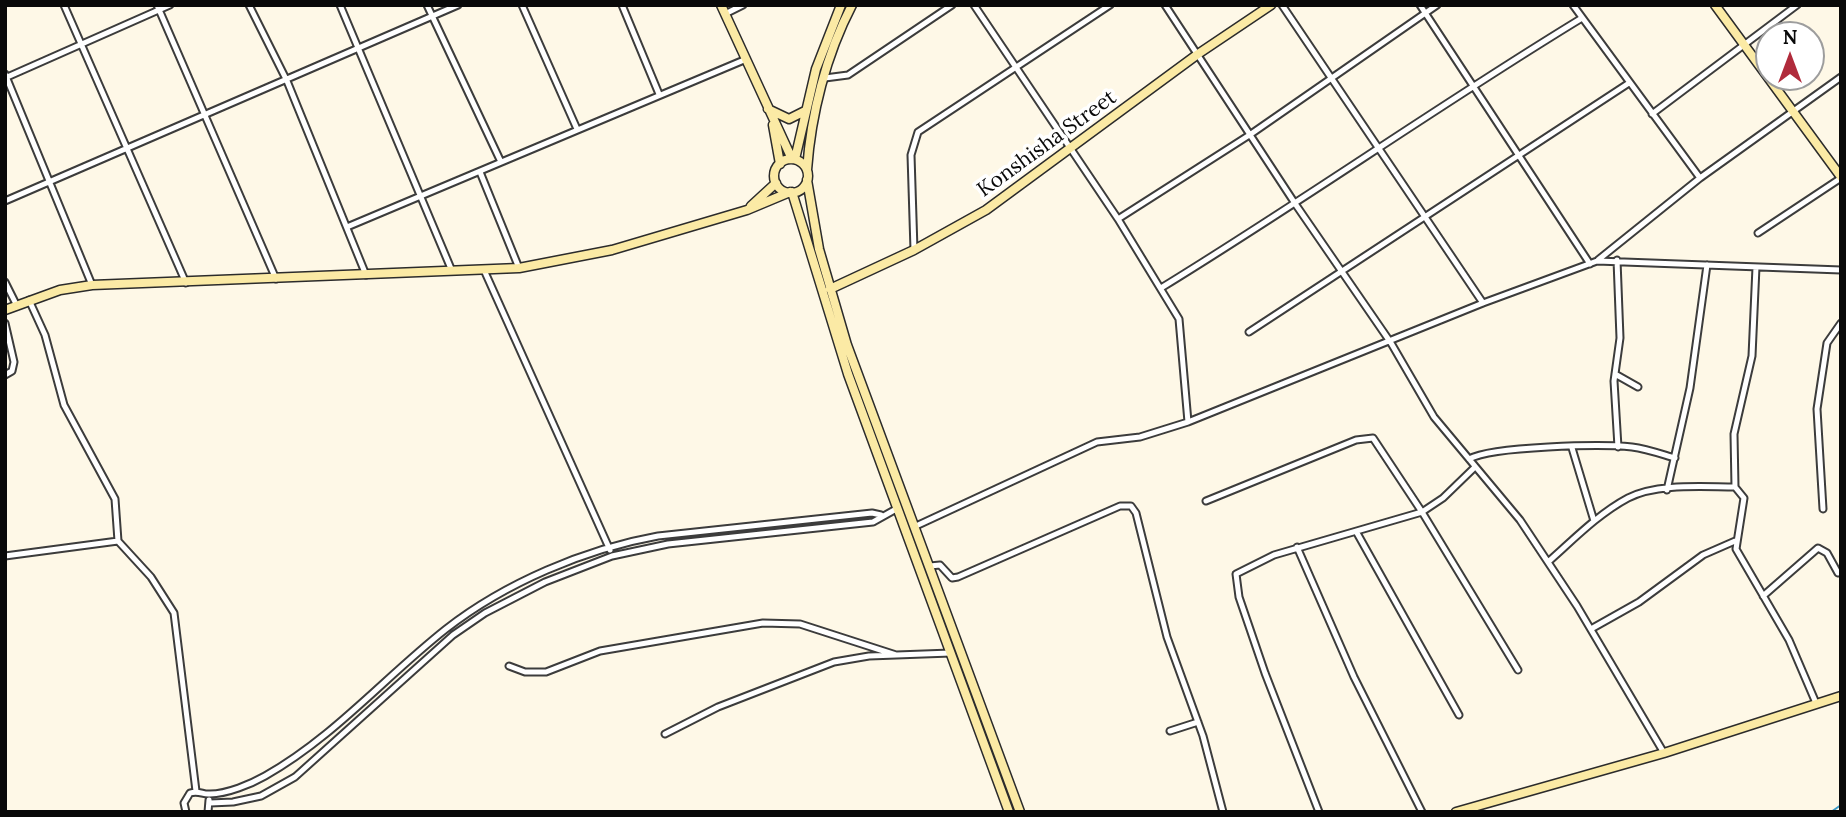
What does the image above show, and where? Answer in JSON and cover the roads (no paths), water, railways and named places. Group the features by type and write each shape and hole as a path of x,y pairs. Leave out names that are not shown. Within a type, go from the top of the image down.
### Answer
{"street":[{"path":"64,5 186,283"},
{"path":"92,285 51,180 6,77 170,5"},
{"path":"249,5 287,81 366,276"},
{"path":"341,5 423,196 452,271"},
{"path":"427,5 501,162"},
{"path":"5,201 458,5"},
{"path":"522,5 577,129"},
{"path":"622,5 659,94"},
{"path":"722,5 766,107 794,159 807,170"},
{"path":"725,14 743,5"},
{"path":"794,159 824,42 841,5"},
{"path":"852,5 825,78 811,130 807,180 815,229 853,362 1020,812"},
{"path":"825,78 848,75 952,5"},
{"path":"974,5 1069,151 1118,219 1182,327 1188,422"},
{"path":"914,250 911,155 914,139 927,124 1110,5"},
{"path":"1165,5 1296,205 1391,343 1434,417 1520,520 1591,629 1664,752"},
{"name":"Konshisha Street","path":"830,289 914,250 986,210 1198,54 1270,5"},
{"path":"1282,5 1482,303"},
{"path":"1420,5 1590,264"},
{"path":"1118,219 1251,134 1437,5"},
{"path":"1573,5 1700,178"},
{"path":"1715,5 1841,177 1758,233"},
{"path":"1652,114 1797,5"},
{"path":"158,8 207,114 276,279"},
{"path":"1161,288 1296,205 1471,86 1582,18"},
{"path":"347,227 744,60"},
{"path":"916,526 1097,442 1140,437 1188,422 1391,343 1482,303 1597,261 1700,178 1841,77"},
{"path":"1249,332 1427,218 1629,83"},
{"path":"766,107 785,118 798,117 805,111"},
{"path":"772,118 780,164 775,173 776,183"},
{"path":"780,164 794,159"},
{"path":"480,172 519,268"},
{"path":"5,310 29,299 92,285 519,268 612,250 747,210 802,189 807,180"},
{"path":"776,183 791,192 806,229 835,337 1009,812"},
{"path":"747,210 776,183"},
{"path":"1617,260 1620,338 1615,374 1618,447"},
{"path":"1597,261 1841,270"},
{"path":"1667,490 1690,388 1707,265"},
{"path":"1756,267 1752,356 1734,434 1735,487 1744,498 1735,541 1736,549 1789,640 1816,703"},
{"path":"484,270 612,556"},
{"path":"5,282 16,304"},
{"path":"29,299 45,335 64,405 115,499 118,541 151,577 174,613 196,791"},
{"path":"5,323 14,367 5,375"},
{"path":"1824,509 1817,409 1827,343 1841,323"},
{"path":"1615,374 1638,387"},
{"path":"1206,501 1299,462 1369,438 1378,441 1518,670"},
{"path":"1469,459 1487,453 1618,447 1675,458"},
{"path":"1572,448 1594,521"},
{"path":"1319,812 1292,748 1235,582 1240,570 1297,547 1357,533 1422,512 1443,498 1475,467"},
{"path":"1548,562 1594,521 1630,497 1667,490 1735,487"},
{"path":"210,803 249,800 278,788 295,777 453,635 520,594 612,556 688,541 873,522 881,515 908,505"},
{"path":"930,566 940,565 952,578 958,577 1120,506 1131,506 1136,513 1167,637 1198,722 1223,812"},
{"path":"196,791 206,795 265,776 316,743 465,615 512,588 609,547 658,536 872,513 881,515"},
{"path":"1357,533 1460,715"},
{"path":"5,556 118,541"},
{"path":"1591,629 1639,602 1703,555 1735,541"},
{"path":"1297,547 1354,677 1422,812"},
{"path":"1763,597 1820,547 1827,553 1838,573"},
{"path":"509,666 525,672 546,672 600,651 763,623 800,625 896,655"},
{"path":"665,734 718,708 834,662 854,657 951,653 960,650"},
{"path":"1457,812 1664,752 1841,696"},
{"path":"1170,730 1198,722"},
{"path":"186,812 185,799 196,791"},
{"path":"206,795 210,803 208,812"}],"waterway":[{"path":"1831,812 1841,805"}]}
